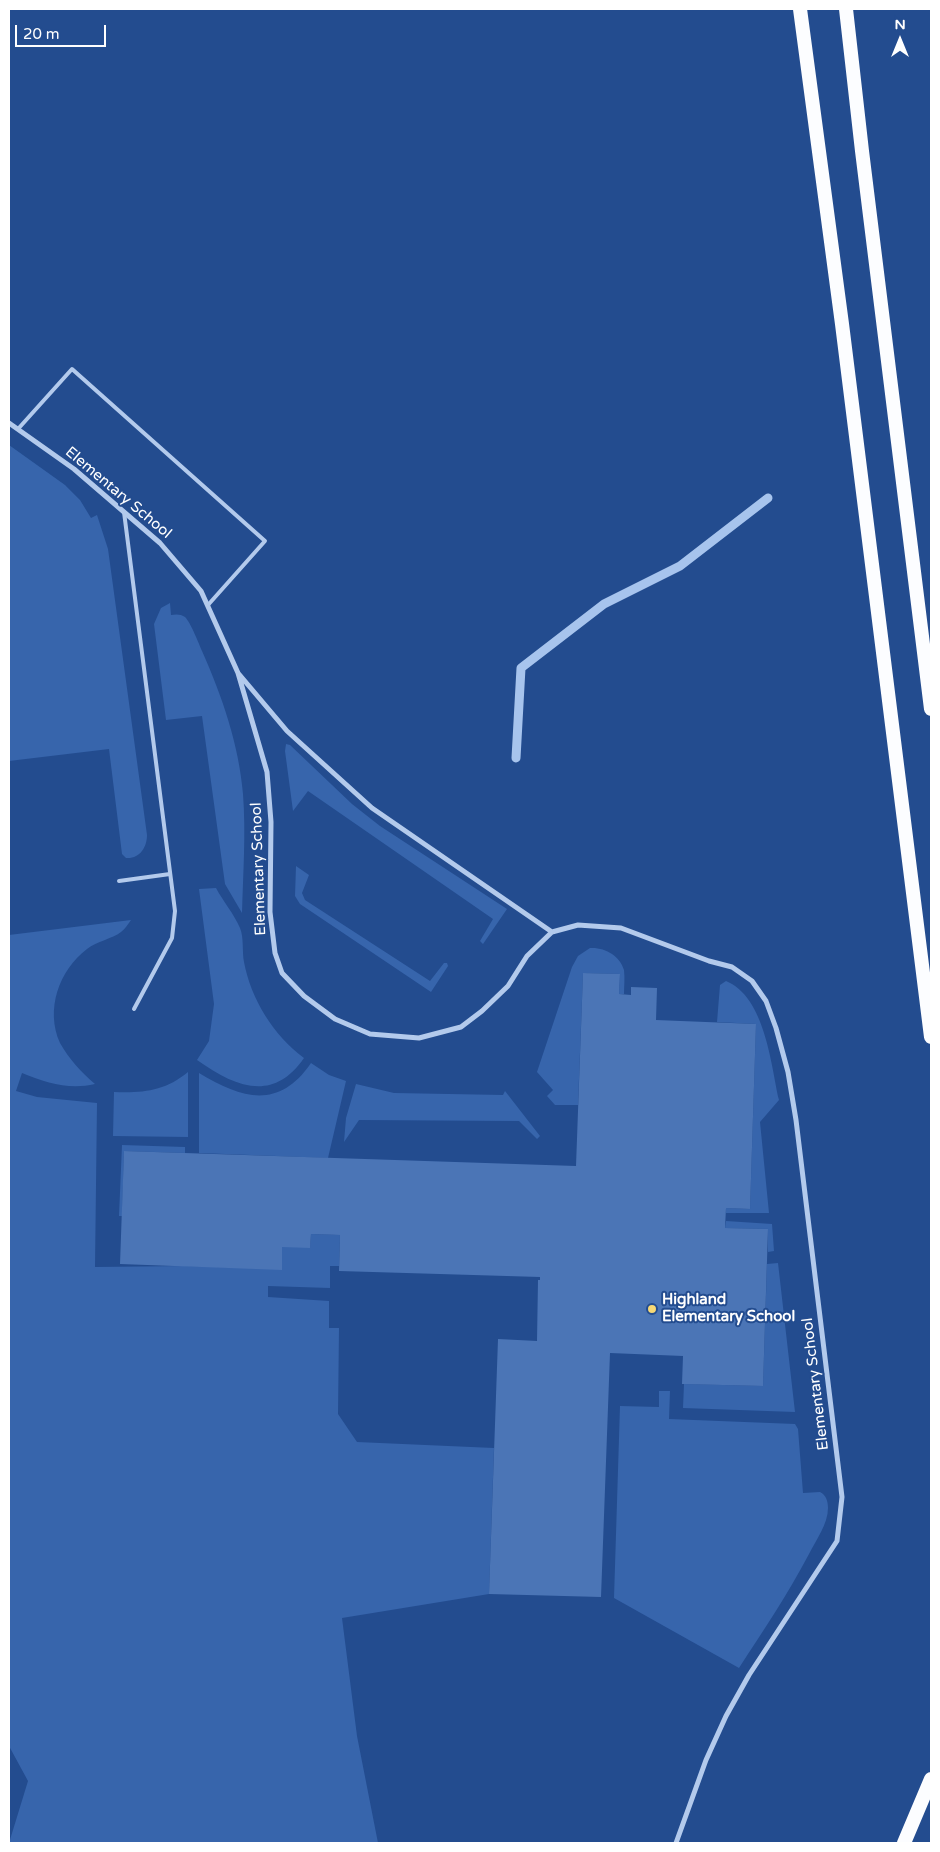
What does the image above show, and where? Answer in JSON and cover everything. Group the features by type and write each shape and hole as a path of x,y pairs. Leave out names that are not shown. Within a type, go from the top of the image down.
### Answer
{"highway":[{"path":"800,9 850,382 931,1037"},
{"path":"846,9 931,709"},
{"path":"904,1843 931,1779"}],"street":[{"name":"Elementary School","path":"9,423 74,469 124,511 160,543 201,591 238,673 267,772 271,822 270,912 275,953 282,974 304,996 335,1019 370,1034 420,1038 461,1026 482,1011 508,986 527,956 552,932 578,925 621,928 709,961 732,967 752,980 766,1001 776,1028 788,1072 796,1120 842,1497 836,1541 749,1675 726,1716 706,1760 676,1843"},
{"name":"Elementary School","path":"238,673 287,731 372,808 552,932"}],"lane":[{"path":"18,429 72,369 264,541 208,605"},
{"path":"124,511 175,911 172,938 134,1009"},
{"path":"119,881 170,874"}],"shaded area":[{"path":"9,445 65,485 80,500 91,518 97,515 108,549 147,835 144,848 135,857 126,858 122,854 109,749 9,761"},
{"path":"170,603 171,615 178,614 185,617 195,634 216,685 234,739 241,776 244,809 242,913 225,884 202,716 166,720 154,624 161,608"},
{"path":"286,744 290,745 352,804 380,826 507,909 483,944 480,941 493,919 308,791 293,811 285,751"},
{"path":"296,866 309,875 302,893 305,900 430,981 444,963 447,963 448,966 431,992 300,904 295,896"},
{"path":"216,888 240,928 247,976 258,1003 273,1027 304,1058 292,1072 280,1081 267,1086 239,1083 211,1070 197,1060 209,1041 214,1004 199,889"},
{"path":"131,920 121,932 91,946 77,958 62,979 57,991 54,1017 60,1043 76,1065 95,1084 67,1086 40,1080 22,1073 16,1091 37,1097 97,1103 95,1267 184,1266 282,1269 282,1247 310,1247 311,1234 340,1235 339,1266 330,1266 330,1288 268,1286 268,1297 329,1301 329,1328 339,1328 338,1414 357,1442 494,1448 489,1594 342,1618 357,1736 378,1843 9,1843 28,1781 9,1746 9,935"},
{"path":"590,948 601,949 611,953 622,965 624,970 624,994 619,994 620,974 583,973 578,1105 555,1105 547,1096 553,1090 537,1072 572,967 578,956"},
{"path":"726,981 739,989 750,1001 758,1016 769,1051 779,1100 760,1122 769,1213 726,1213 726,1208 750,1209 756,1024 717,1022 720,985"},
{"path":"311,1063 329,1075 346,1081 328,1158 199,1153 199,1073 230,1089 245,1094 273,1094 286,1088 299,1078"},
{"path":"188,1072 188,1137 113,1136 114,1092 154,1090 171,1083"},
{"path":"356,1084 394,1093 503,1095 505,1091 540,1136 537,1139 519,1121 359,1120 344,1142 346,1118"},
{"path":"122,1145 185,1147 185,1153 124,1151 122,1216 119,1216"},
{"path":"726,1221 772,1224 774,1251 768,1252 768,1229 725,1228"},
{"path":"778,1263 795,1412 683,1408 684,1384 763,1386 767,1264"},
{"path":"659,1391 670,1391 669,1419 795,1424 798,1429 803,1493 820,1492 827,1501 826,1520 821,1532 784,1598 739,1668 614,1598 620,1406 659,1407"}],"building":[{"name":"Highland Elementary School","path":"583,973 620,974 619,994 631,995 631,987 657,988 656,1020 756,1024 750,1209 726,1208 725,1228 768,1229 763,1386 682,1384 683,1356 610,1353 601,1597 489,1594 498,1339 537,1341 538,1280 540,1280 540,1277 339,1271 340,1235 311,1234 310,1248 282,1247 282,1270 120,1264 124,1151 576,1166"}],"waterway":[{"path":"516,758 521,668 604,604 680,566 768,498"}],"place":[{"name":"Highland Elementary School","path":"652,1309"}]}
